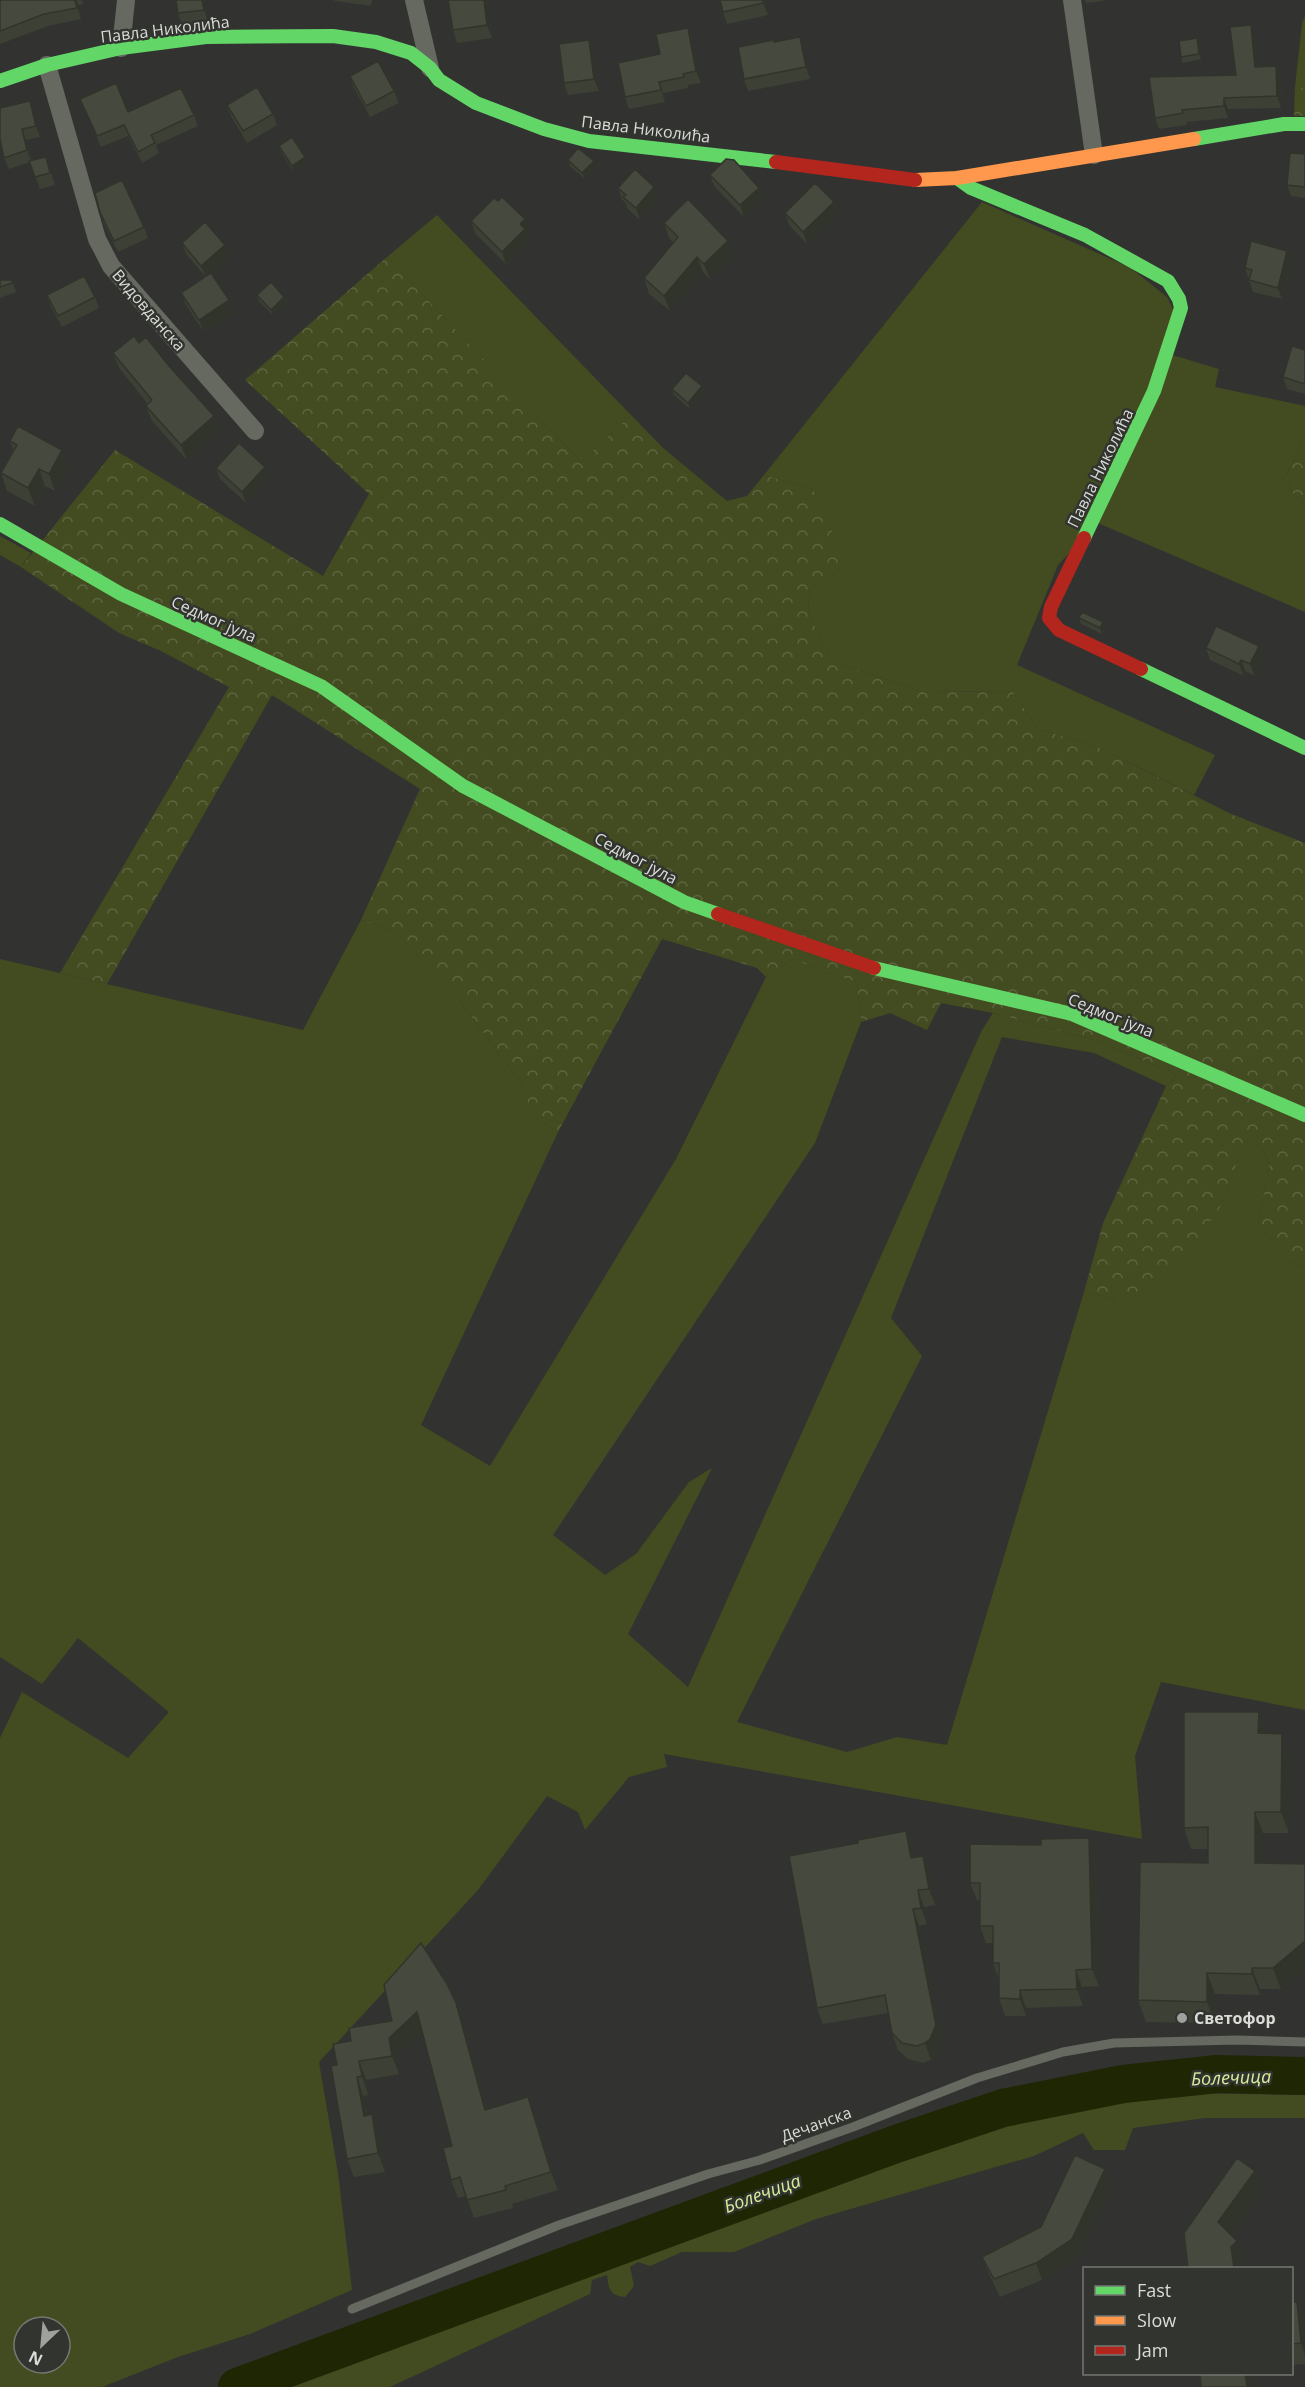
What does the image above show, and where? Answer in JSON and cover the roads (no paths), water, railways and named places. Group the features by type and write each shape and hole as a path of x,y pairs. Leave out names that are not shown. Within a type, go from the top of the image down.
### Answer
{"street":[{"path":"121,48 126,0"},
{"path":"414,0 430,68"},
{"path":"1072,0 1094,155"},
{"name":"Павла Николића","path":"0,81 47,65 121,48 207,37 333,36 399,48 411,53 430,68 439,81 476,103 544,129 589,141 734,156 917,180 957,178 1284,124 1305,124"},
{"name":"Видовданска","path":"47,65 97,239 111,266 255,431"},
{"name":"Павла Николића","path":"957,178 987,195 1085,235 1168,281 1179,299 1181,308 1154,391 1051,607 1049,618 1059,630 1305,748"},
{"name":"Седмог јула","path":"0,524 79,571 152,609 321,686 463,786 684,902 874,968 1072,1014 1305,1115"}],"lane":[{"name":"Дечанска","path":"352,2309 559,2225 708,2174 760,2160 853,2127 977,2078 1063,2052 1114,2043 1237,2040 1305,2042"}],"waterway":[{"name":"Болечица","path":"237,2387 896,2144 1003,2108 1123,2084 1217,2074 1305,2076"}],"place":[{"name":"Светофор","path":"1182,2018"}]}
